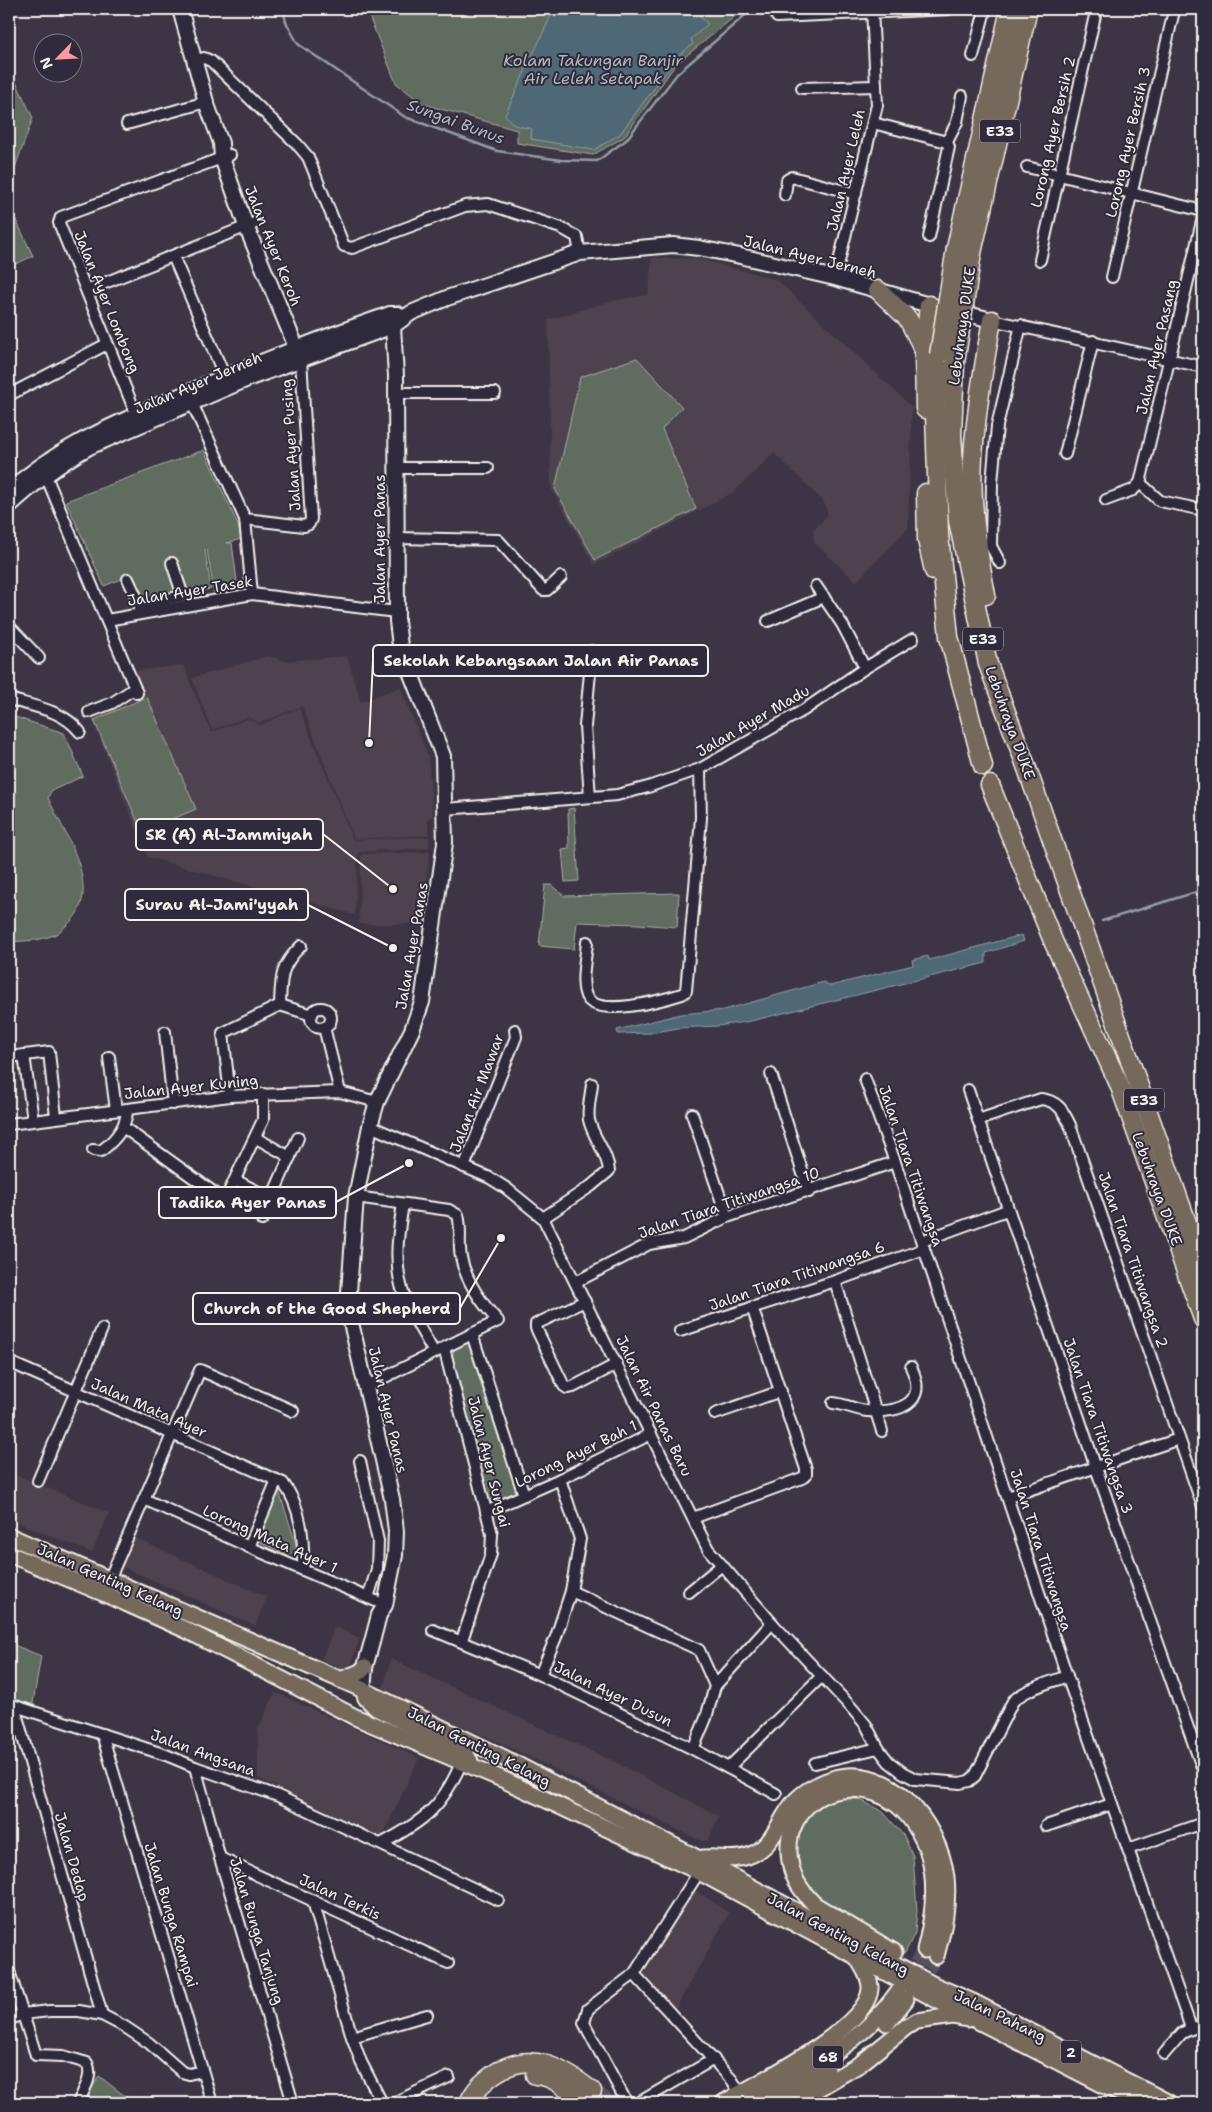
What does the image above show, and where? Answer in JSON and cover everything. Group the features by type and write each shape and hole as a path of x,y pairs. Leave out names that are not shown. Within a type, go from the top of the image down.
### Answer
{"highway":[{"name":"Lebuhraya DUKE","path":"964,250 1010,9"},
{"name":"Lebuhraya DUKE","path":"983,766 949,637 939,534 935,415 939,356 964,250 1028,9"},
{"path":"878,290 908,319 939,356"},
{"path":"929,305 939,356"},
{"path":"992,320 980,390 973,458 974,512 982,574 996,646 1013,706 1025,763"},
{"name":"Lebuhraya DUKE","path":"939,356 952,434 958,521 988,664 1025,763 1203,1268"},
{"name":"Lebuhraya DUKE","path":"990,785 1053,941 1119,1084 1203,1319"},
{"path":"469,2103 479,2086 500,2070 511,2065 530,2063 547,2064 561,2070 588,2097"},
{"path":"482,2103 495,2086 515,2076 524,2075 544,2075 588,2097"}],"main road":[{"name":"Jalan Ayer Keroh","path":"180,9 206,102 250,224 302,351"},
{"name":"Jalan Ayer Jerneh","path":"11,494 68,447 138,420 302,351 411,313 447,298 580,253 673,245 699,248 835,278 929,305 992,320"},
{"name":"Jalan Ayer Panas","path":"380,1698 374,1686 372,1673 387,1618 385,1605 395,1554 396,1531 392,1499 365,1387 348,1303 356,1196 370,1126 377,1102 412,1030 422,1002 445,843 443,756 400,646 396,612 396,393 391,320"},
{"name":"Jalan Ayer Jerneh","path":"11,494 46,476 73,456 138,420 192,403 227,382"},
{"name":"Jalan Genting Kelang","path":"9,1536 363,1690 502,1757 856,1955 934,1991"},
{"name":"Jalan Genting Kelang","path":"9,1554 186,1630 355,1717 468,1764 699,1866 934,1991"},
{"name":"Jalan Ayer Panas","path":"363,1690 366,1667 379,1615 385,1605"},
{"path":"340,1680 360,1672 366,1667"},
{"path":"363,1690 366,1698 376,1708 464,1752 468,1764"},
{"path":"699,1866 709,1857 724,1860 737,1859 762,1849 769,1843 796,1800 825,1781 839,1777 866,1777 889,1786 904,1796 923,1817 943,1858 947,1901 945,1924 930,1953 933,1882 931,1863 926,1847 912,1821 896,1805 871,1792 848,1789 836,1790 813,1800 797,1819 788,1842 791,1872 805,1895 829,1914 938,1977 973,2002"},
{"path":"723,2103 742,2098 813,2050 841,2030 863,2008 870,1989 869,1981 856,1955"},
{"name":"Jalan Pahang","path":"934,1991 973,2002 1169,2103"},
{"name":"Jalan Pahang","path":"934,1991 983,2022 1138,2103"},
{"name":"68","path":"742,2098 818,2062 852,2041 902,1996 881,2029 864,2044 821,2073 768,2103"},
{"path":"794,2103 814,2099 917,2021 953,2016 983,2022"}],"street":[{"path":"777,17 872,11 949,9"},
{"path":"973,56 984,14 982,9"},
{"name":"Jalan Ayer Leleh","path":"835,278 876,105 872,11"},
{"name":"Lorong Ayer Bersih 2","path":"1040,260 1096,11"},
{"name":"Lorong Ayer Bersih 3","path":"1112,277 1173,15"},
{"path":"194,61 204,58 211,61 297,144 308,157 344,246 352,248 465,206 488,204 561,228 577,237 580,253"},
{"path":"802,88 876,86"},
{"path":"929,237 949,147 947,142 957,122 962,96"},
{"path":"127,124 206,102"},
{"path":"873,123 947,142"},
{"name":"Jalan Ayer Lombong","path":"138,420 59,223 61,217 226,157"},
{"path":"1027,167 1203,212"},
{"path":"785,195 787,180 792,177 856,194"},
{"name":"Jalan Ayer Pasang","path":"1140,483 1203,217"},
{"path":"87,290 250,224"},
{"path":"173,256 227,382"},
{"name":"Jalan Ayer Jerneh","path":"992,320 1203,367"},
{"path":"1000,563 991,546 992,483 997,426 1021,325"},
{"path":"1066,454 1093,341"},
{"path":"9,395 107,344"},
{"name":"Jalan Ayer Pusing","path":"245,519 304,526 309,524 311,518 302,351"},
{"path":"396,393 495,393"},
{"path":"192,403 245,519 252,594"},
{"path":"397,468 488,468"},
{"path":"46,476 136,690 112,703 88,712"},
{"path":"1106,500 1133,490 1140,483 1160,501 1203,510"},
{"path":"396,538 498,540 543,590 547,590 561,577"},
{"path":"128,579 140,610 183,596 172,563"},
{"path":"816,586 842,624 865,668"},
{"name":"Jalan Ayer Tasek","path":"107,620 140,610 252,594 396,612"},
{"path":"768,621 824,597"},
{"path":"9,626 39,658"},
{"name":"Jalan Ayer Madu","path":"445,809 617,795 648,787 700,769 804,710 865,668 913,639"},
{"path":"590,797 586,726 592,651"},
{"path":"9,700 56,713 72,722 80,732"},
{"path":"587,942 584,986 587,998 594,1005 616,1007 647,1004 682,994 686,991 702,818 700,769"},
{"path":"280,1005 281,975 292,954 301,946"},
{"path":"230,1096 223,1034 280,1005 312,1015"},
{"path":"319,1008 328,1011 330,1020 324,1027 315,1026 312,1021 312,1015 319,1008"},
{"path":"324,1027 340,1092"},
{"name":"Jalan Air Mawar","path":"464,1167 516,1037 515,1030"},
{"path":"165,1032 173,1104"},
{"path":"9,1057 49,1052 56,1117"},
{"path":"24,1055 33,1120"},
{"path":"109,1057 116,1110"},
{"path":"771,1074 809,1192"},
{"name":"Jalan Tiara Titiwangsa","path":"865,1079 896,1162 1067,1676 1191,2028"},
{"path":"543,1218 592,1186 609,1171 608,1162 592,1131 588,1118 592,1084"},
{"name":"Jalan Tiara Titiwangsa 3","path":"968,1090 1096,1468 1203,1770"},
{"name":"Jalan Ayer Kuning","path":"9,1124 230,1096 263,1094 340,1092 377,1102"},
{"path":"123,1127 223,1199 226,1198 263,1120 263,1094"},
{"name":"Jalan Tiara Titiwangsa 2","path":"978,1120 1041,1099 1051,1100 1062,1107 1070,1124 1203,1507"},
{"path":"93,1150 101,1151 123,1127 127,1118 127,1109"},
{"path":"692,1114 727,1218"},
{"name":"Jalan Air Panas Baru","path":"370,1126 464,1167 506,1188 543,1218 708,1549 772,1623 866,1725 878,1748 889,1762 915,1779 960,1783 969,1780 975,1776 1013,1701 1025,1692 1067,1676"},
{"path":"256,1138 290,1157"},
{"path":"262,1220 298,1138"},
{"name":"Jalan Tiara Titiwangsa 10","path":"576,1282 650,1244 684,1238 727,1218 896,1162"},
{"path":"234,1180 272,1198"},
{"path":"356,1196 449,1210 458,1215 461,1223 461,1256 464,1270 498,1321 365,1387"},
{"path":"403,1204 398,1234 398,1267 404,1295 434,1353"},
{"name":"Jalan Tiara Titiwangsa 6","path":"680,1331 835,1281 1008,1210"},
{"path":"835,1281 882,1431"},
{"path":"586,1301 536,1324 536,1328 564,1386 567,1388 573,1387 617,1364"},
{"path":"693,1518 802,1478 806,1474 806,1469 752,1308"},
{"path":"38,1481 102,1329"},
{"path":"472,1334 524,1495"},
{"name":"Jalan Ayer Sungai","path":"444,1348 492,1534 491,1554 462,1640"},
{"name":"Jalan Mata Ayer","path":"9,1362 277,1480"},
{"path":"833,1403 866,1411 896,1409 906,1405 915,1397 918,1387 911,1367"},
{"path":"109,1580 200,1370 293,1411"},
{"path":"715,1414 780,1391"},
{"name":"Lorong Ayer Bah 1","path":"486,1512 560,1479 651,1434"},
{"path":"1008,1497 1179,1439"},
{"path":"360,1461 378,1541 377,1569 368,1598"},
{"path":"540,1675 556,1637 571,1591 580,1539 560,1479"},
{"path":"249,1547 277,1480 283,1483 291,1494 301,1524 304,1550 303,1570"},
{"name":"Lorong Mata Ayer 1","path":"144,1499 249,1547 385,1605"},
{"path":"689,1592 722,1565"},
{"path":"571,1591 699,1650 715,1686"},
{"path":"693,1749 706,1718 715,1686 772,1623"},
{"name":"Jalan Ayer Dusun","path":"433,1630 462,1640 540,1675 693,1749 776,1794"},
{"path":"728,1768 822,1676"},
{"name":"Jalan Angsana","path":"11,1705 166,1755 195,1768 278,1796 498,1900"},
{"name":"Jalan Dedap","path":"11,1705 102,2016"},
{"name":"Jalan Bunga Rampai","path":"102,1734 212,2103"},
{"path":"815,1764 878,1748"},
{"path":"382,1844 419,1822 439,1803 468,1764"},
{"name":"Jalan Bunga Tanjung","path":"195,1768 293,2103"},
{"path":"1046,1826 1112,1804"},
{"path":"1128,1849 1203,1823"},
{"name":"Jalan Terkis","path":"220,1858 448,1963"},
{"path":"627,2103 584,2023 588,2009 634,1974 699,1866"},
{"path":"313,1901 352,2037 361,2062 382,2103"},
{"path":"9,1971 36,2055 62,2056 87,2063 90,2074 78,2103"},
{"path":"634,1974 714,2059 732,2080 742,2098"},
{"path":"9,2020 22,2014 79,2011 102,2016 125,2026 149,2043 182,2072 189,2074 202,2072"},
{"path":"352,2037 427,2015"},
{"path":"1164,2054 1182,2033 1203,2024"},
{"path":"638,2103 714,2059"},
{"path":"393,2103 449,2077"}],"shaded area":[{"path":"652,258 700,259 777,280 912,407 908,528 856,582 814,542 813,530 828,515 823,501 774,453 734,492 594,565 551,488 548,320 607,302 648,295"},
{"path":"268,656 286,661 347,656 361,702 400,687 428,756 433,817 428,818 428,835 354,839 302,706 259,723 248,717 212,730 192,678"},
{"path":"183,665 211,732 248,719 260,725 299,708 353,840 429,837 429,848 358,852 355,915 148,857 92,720 141,695 133,671"},
{"path":"430,852 420,924 359,924 361,854"},
{"path":"9,1472 109,1513 92,1553 9,1519"},
{"path":"131,1536 267,1597 255,1626 119,1565"},
{"path":"335,1627 360,1638 349,1671 321,1660"},
{"path":"391,1659 615,1762 719,1816 708,1841 701,1841 505,1745 382,1691"},
{"path":"275,1692 419,1758 382,1837 258,1778 258,1730"},
{"path":"692,1888 729,1913 673,2013 639,1975"}],"green space":[{"path":"366,9 744,9 676,64 624,137 593,155 517,143 517,130 423,104 396,83"},
{"path":"9,67 33,118 9,184"},
{"path":"9,205 33,256 9,267"},
{"path":"637,358 682,407 662,429 696,509 595,560 555,489 580,377"},
{"path":"204,450 238,525 241,539 227,543 232,543 238,589 214,593 207,549 205,550 211,589 185,593 178,590 141,602 129,576 104,586 66,501"},
{"path":"147,697 196,809 142,832 94,720"},
{"path":"9,715 64,733 83,776 51,791 48,798 78,862 83,896 78,912 57,933 46,938 9,942"},
{"path":"574,808 579,881 565,882 562,849 569,848 568,809"},
{"path":"545,885 551,885 564,896 679,893 677,927 577,922 574,949 539,946"},
{"path":"467,1341 470,1343 519,1493 489,1506 452,1357 455,1347"},
{"path":"279,1491 297,1547 294,1554 287,1555 258,1541"},
{"path":"9,1643 41,1656 32,1709 9,1701"},
{"path":"836,1799 859,1799 883,1812 904,1836 913,1856 917,1911 915,1933 905,1953 833,1911 809,1890 801,1878 795,1852 798,1834 805,1821 813,1812"},
{"path":"99,2076 134,2103 84,2103"}],"water":[{"name":"Kolam Takungan Banjir Air Leleh Setapak","path":"554,9 693,9 708,24 691,39 693,44 679,55 620,134 594,150 531,139 532,129 514,125 505,115"},
{"path":"1022,935 1024,941 986,953 986,963 751,1021 718,1026 678,1028 650,1033 618,1034 617,1030 681,1014 724,1010 824,982 830,986 913,965 912,960 928,956 929,960"}],"waterway":[{"name":"Sungai Bunus","path":"283,9 286,22 298,44 405,117 497,151 561,160 597,161 626,140 677,74 752,9"},
{"path":"1102,921 1203,890"},
{"path":"167,2100 173,2103"}],"tunnel":[{"path":"904,1983 925,1950"},
{"path":"915,1988 936,1956"},
{"path":"592,2091 607,2103"}],"place":[{"name":"Sekolah Kebangsaan Jalan Air Panas","path":"369,743"},
{"name":"SR (A) Al-Jammiyah","path":"393,889"},
{"name":"Surau Al-Jami'yyah","path":"393,948"},
{"name":"Tadika Ayer Panas","path":"409,1163"},
{"name":"Church of the Good Shepherd","path":"501,1238"}]}
